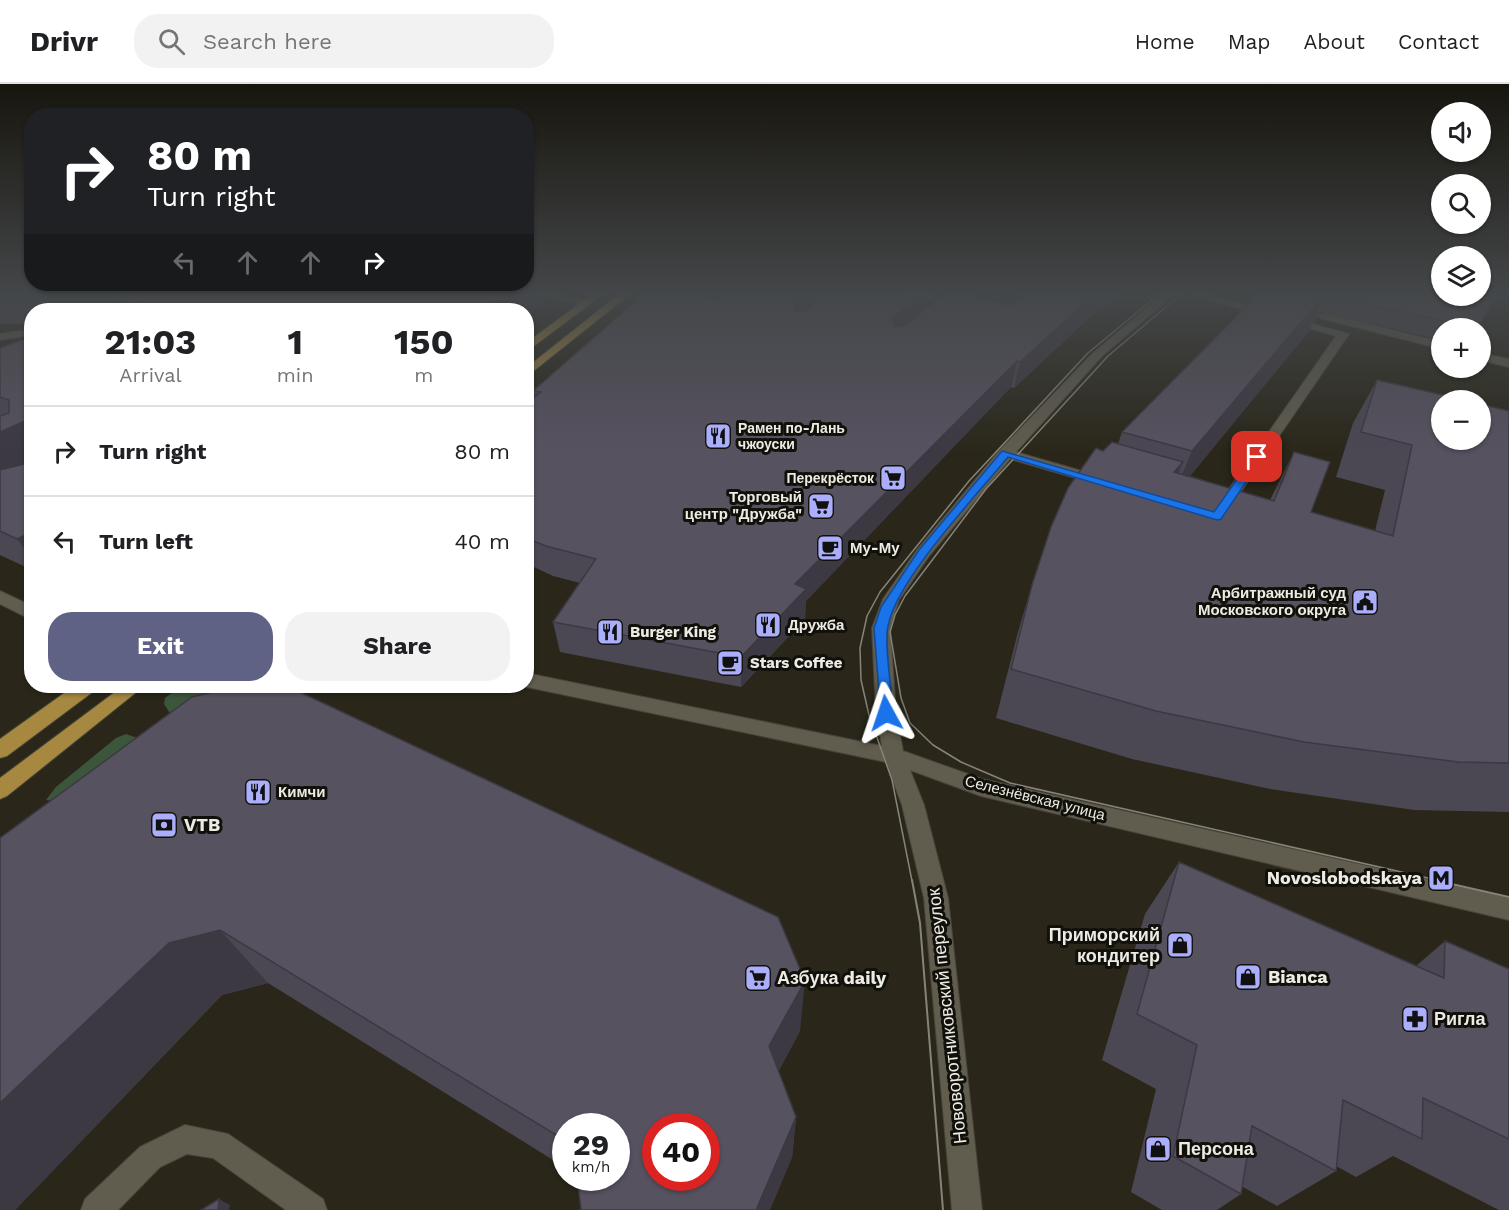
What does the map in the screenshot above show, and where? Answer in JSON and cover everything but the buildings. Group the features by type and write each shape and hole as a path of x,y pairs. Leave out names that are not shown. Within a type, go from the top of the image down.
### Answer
{"main road":[{"path":"534,368 559,348"},
{"path":"0,750 77,693"},
{"path":"0,790 126,693"}],"street":[{"name":"Нововоротниковский переулок","path":"967,1210 936,898 914,805 894,756 886,713 881,628 887,607 923,553 1005,453 1106,348"},
{"path":"1206,513 1217,516 1334,348"},
{"path":"1491,359 1509,363"},
{"path":"1005,453 1116,486"},
{"path":"0,597 24,610"},
{"name":"Селезнёвская улица","path":"534,682 894,756 981,787 1509,909"},
{"path":"96,1210 150,1157 185,1139 218,1144 312,1210"}],"green space":[{"path":"172,693 231,693 184,735 164,704 165,698"},
{"path":"126,734 140,739 83,805 46,800 56,787 116,738"}],"tram line":[{"path":"912,881 892,780 869,715 861,680 860,648 867,616 880,592 969,481 1095,348"},
{"path":"1118,348 986,489 905,596 895,615 890,632 901,698 910,723 933,745 961,762 1010,783 1441,881"},
{"path":"912,880 920,923 943,1210"},
{"path":"1434,880 1509,897"}],"place":[{"name":"Рамен по-Лань чжоуски","path":"718,436"},
{"name":"Перекрёсток","path":"893,478"},
{"name":"Торговый центр \"Дружба\"","path":"821,506"},
{"name":"Му-Му","path":"830,548"},
{"name":"Арбитражный суд Московского округа","path":"1365,602"},
{"name":"Дружба","path":"768,625"},
{"name":"Burger King","path":"610,632"},
{"name":"Stars Coffee","path":"730,663"},
{"name":"Кимчи","path":"258,792"},
{"name":"VTB","path":"164,825"},
{"name":"Novoslobodskaya","path":"1441,878"},
{"name":"Приморский кондитер","path":"1180,945"},
{"name":"Bianca","path":"1248,977"},
{"name":"Азбука daily","path":"758,978"},
{"name":"Ригла","path":"1415,1019"},
{"name":"Персона","path":"1158,1149"}],"route":[{"path":"886,713 881,628 891,598 923,553 1005,453 1217,516 1257,457"}]}
